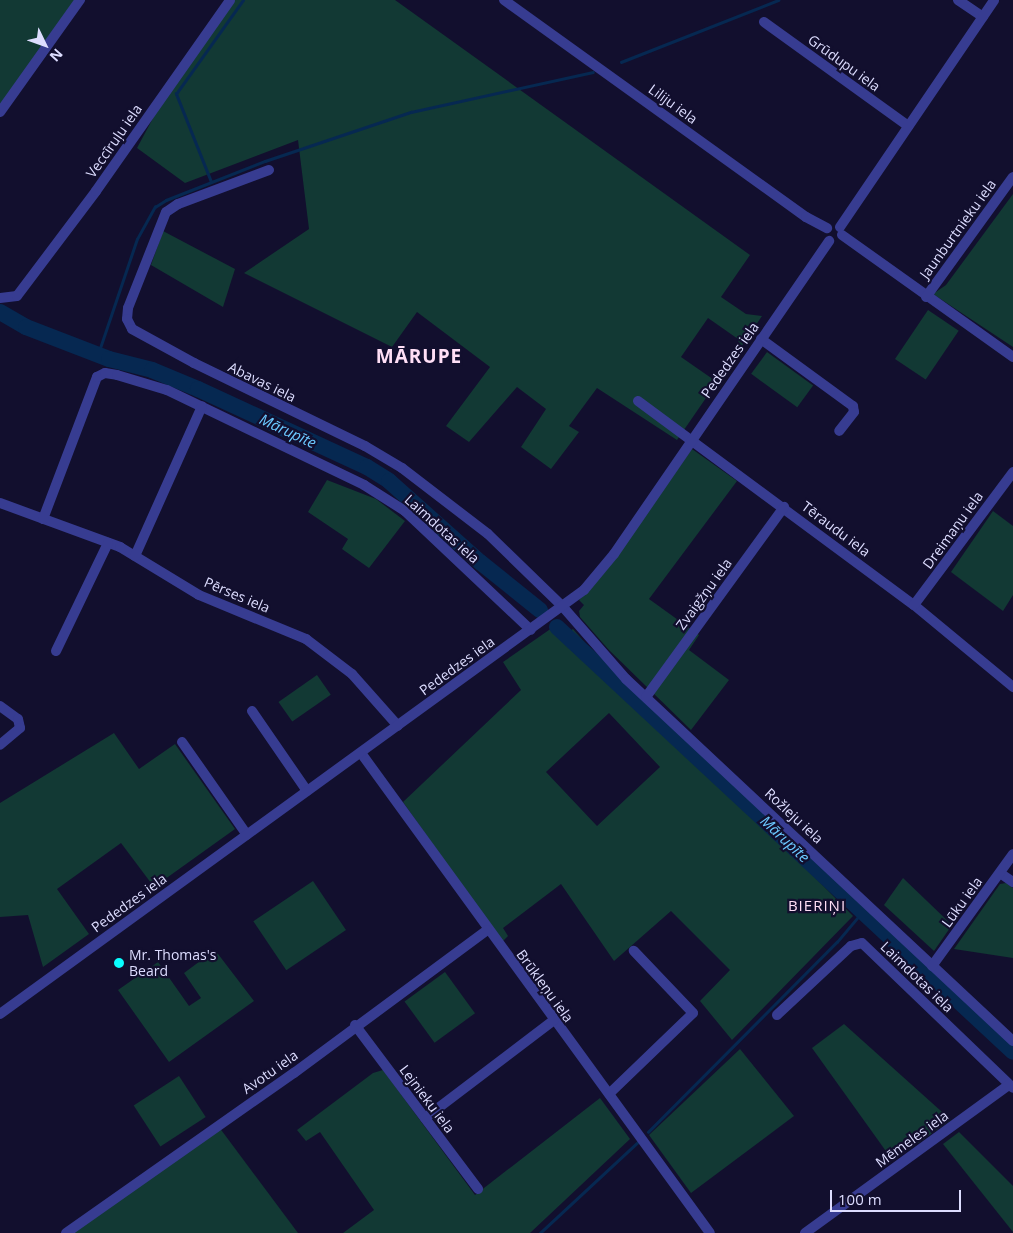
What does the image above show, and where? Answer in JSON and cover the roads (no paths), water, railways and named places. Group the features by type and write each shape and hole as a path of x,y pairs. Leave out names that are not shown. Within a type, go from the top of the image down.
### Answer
{"street":[{"path":"0,112 80,0"},
{"name":"Veccīruļu iela","path":"0,298 4,300 17,296 96,191 230,0"},
{"name":"Liliju iela","path":"504,0 806,217 827,228"},
{"path":"958,0 982,17"},
{"path":"994,0 908,126 841,231 837,241 829,241 825,236 827,228 834,224 841,231 926,297 1013,357"},
{"name":"Grūdupu iela","path":"764,22 908,126"},
{"name":"Abavas iela","path":"269,170 178,204 166,212 128,308 129,324 194,363 365,446 402,468 488,534 562,607"},
{"name":"Jaunburtnieku iela","path":"926,297 1013,177"},
{"name":"Pededzes iela","path":"0,1014 531,630 562,607 604,568 829,241"},
{"path":"762,339 853,406 854,412 839,432"},
{"path":"43,519 97,376 105,373 143,381 202,406 135,556"},
{"name":"Tēraudu iela","path":"638,401 692,438 914,605 1013,686"},
{"name":"Laimdotas iela","path":"202,406 364,485 405,512 531,630"},
{"name":"Dreimaņu iela","path":"914,605 1013,472"},
{"name":"Pērses iela","path":"0,503 108,543 135,556 200,595 306,639 352,674 398,726"},
{"name":"Zvaigžņu iela","path":"646,697 784,507"},
{"path":"56,651 108,543"},
{"name":"Rožleju iela","path":"562,607 602,654 646,697 1013,1041"},
{"path":"0,706 18,719 20,728 15,736 0,745"},
{"path":"252,711 308,791"},
{"path":"182,742 247,835"},
{"name":"Brūkleņu iela","path":"361,753 487,930 610,1093 710,1233"},
{"name":"Lūku iela","path":"932,966 1013,854"},
{"path":"1000,873 1013,882"},
{"name":"Avotu iela","path":"66,1233 294,1073 355,1025 487,930"},
{"name":"Laimdotas iela","path":"777,1015 850,946 862,943 1011,1086"},
{"path":"610,1093 693,1013 634,951"},
{"path":"425,1118 554,1020"},
{"name":"Lejnieku iela","path":"355,1025 478,1189"},
{"name":"Mēmeles iela","path":"805,1233 1011,1086"}],"waterway":[{"path":"211,182 176,94 243,0"},
{"path":"621,62 778,0"},
{"path":"98,354 137,239 155,207 166,200 265,161 411,112 593,72"},
{"name":"Mārupīte","path":"0,312 26,327 109,359 152,370 198,389 367,467 389,481 480,562 540,610"},
{"name":"Mārupīte","path":"557,627 1013,1052"},
{"path":"648,1132 837,942 863,911"},
{"path":"540,1233 638,1142"}],"place":[{"name":"Mr. Thomas's Beard","path":"119,963"}],"district":[{"name":"MĀRUPE","path":"419,357"},
{"name":"BIERIŅI","path":"817,906"}]}
